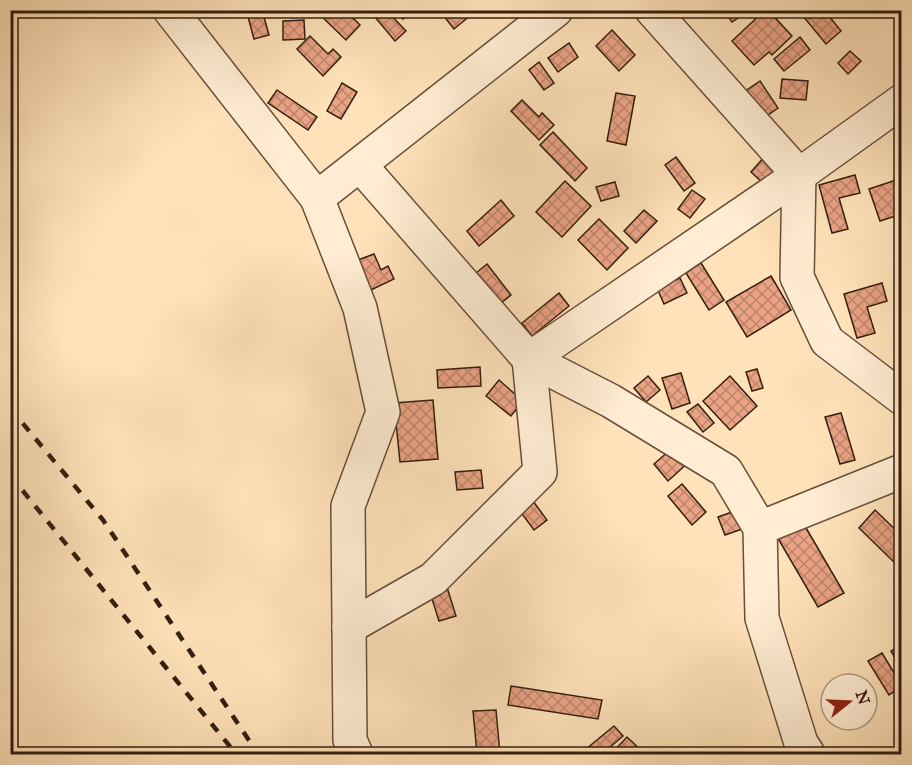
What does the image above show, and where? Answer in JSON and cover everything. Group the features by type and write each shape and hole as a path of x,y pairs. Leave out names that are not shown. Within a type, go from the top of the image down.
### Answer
{"street":[{"path":"170,10 317,198 360,308 383,412 348,506 350,740 356,754"},
{"path":"317,198 556,10"},
{"path":"652,10 799,176 797,277 827,341 902,398"},
{"path":"529,359 799,176 902,101"},
{"path":"360,165 529,359 611,401 726,471 760,528 762,618 801,743 808,754"},
{"path":"349,627 434,579 540,472 529,359"},
{"path":"760,528 902,471"}],"building":[{"path":"262,10 269,35 254,39 247,13"},
{"path":"315,10 345,10 360,25 346,40"},
{"path":"369,10 386,10 406,31 395,41"},
{"path":"396,10 412,10 403,19"},
{"path":"439,10 477,10 454,29"},
{"path":"724,10 750,10 732,22"},
{"path":"765,10 768,10 792,36 772,55 769,52 754,65 732,41"},
{"path":"798,10 824,10 841,31 826,44"},
{"path":"304,20 305,39 283,40 283,21"},
{"path":"612,30 635,55 619,71 596,46"},
{"path":"310,36 328,54 333,49 341,57 323,76 297,49"},
{"path":"800,37 810,50 784,71 774,59"},
{"path":"569,43 578,57 558,72 548,58"},
{"path":"850,51 861,61 848,74 838,63"},
{"path":"539,62 554,83 544,90 529,70"},
{"path":"782,79 808,81 806,100 780,98"},
{"path":"760,81 778,108 762,119 744,92"},
{"path":"342,83 357,92 341,119 327,111"},
{"path":"277,90 317,117 308,130 268,103"},
{"path":"616,93 635,96 626,145 607,141"},
{"path":"522,100 539,117 542,113 554,125 539,140 511,111"},
{"path":"553,132 587,168 575,181 540,145"},
{"path":"676,157 695,183 684,191 665,165"},
{"path":"764,157 779,171 765,185 751,172"},
{"path":"855,175 860,193 839,198 848,229 832,233 819,185"},
{"path":"902,178 902,214 880,221 869,189"},
{"path":"565,181 591,206 562,237 536,212"},
{"path":"615,182 619,196 601,201 596,187"},
{"path":"692,190 705,199 690,218 678,209"},
{"path":"501,200 514,216 479,246 467,231"},
{"path":"644,210 657,221 636,243 624,231"},
{"path":"599,219 628,248 607,270 578,240"},
{"path":"374,254 381,270 388,266 394,279 371,290 358,260"},
{"path":"701,263 724,300 709,310 686,273"},
{"path":"487,264 511,295 500,304 476,273"},
{"path":"771,276 791,310 747,337 726,302"},
{"path":"680,278 687,293 664,304 657,288"},
{"path":"882,283 887,301 867,307 875,333 857,338 844,294"},
{"path":"559,293 569,306 532,336 522,323"},
{"path":"480,367 481,386 438,388 437,370"},
{"path":"757,369 763,388 752,391 746,372"},
{"path":"681,373 690,403 672,409 662,378"},
{"path":"648,376 660,390 646,402 634,388"},
{"path":"730,376 757,406 730,430 703,401"},
{"path":"499,380 523,401 511,416 486,396"},
{"path":"433,400 438,459 400,462 394,403"},
{"path":"698,404 714,423 703,432 687,412"},
{"path":"841,413 855,460 840,464 825,417"},
{"path":"677,444 691,460 668,481 654,464"},
{"path":"481,470 483,488 457,490 455,472"},
{"path":"682,484 706,512 692,525 668,496"},
{"path":"530,497 547,520 534,530 517,507"},
{"path":"875,510 902,536 902,560 897,565 859,528"},
{"path":"735,511 742,529 725,535 718,517"},
{"path":"802,521 844,593 818,607 776,535"},
{"path":"446,584 456,616 439,621 429,589"},
{"path":"902,645 902,670 891,651"},
{"path":"882,653 902,686 889,695 879,679 879,672 875,672 868,661"},
{"path":"511,686 602,700 598,719 508,705"},
{"path":"496,710 500,754 477,754 473,711"},
{"path":"614,726 623,736 602,754 580,754"},
{"path":"627,737 645,754 611,754"}],"railway":[{"path":"10,408 103,520 258,754"},
{"path":"10,475 236,754"}]}
